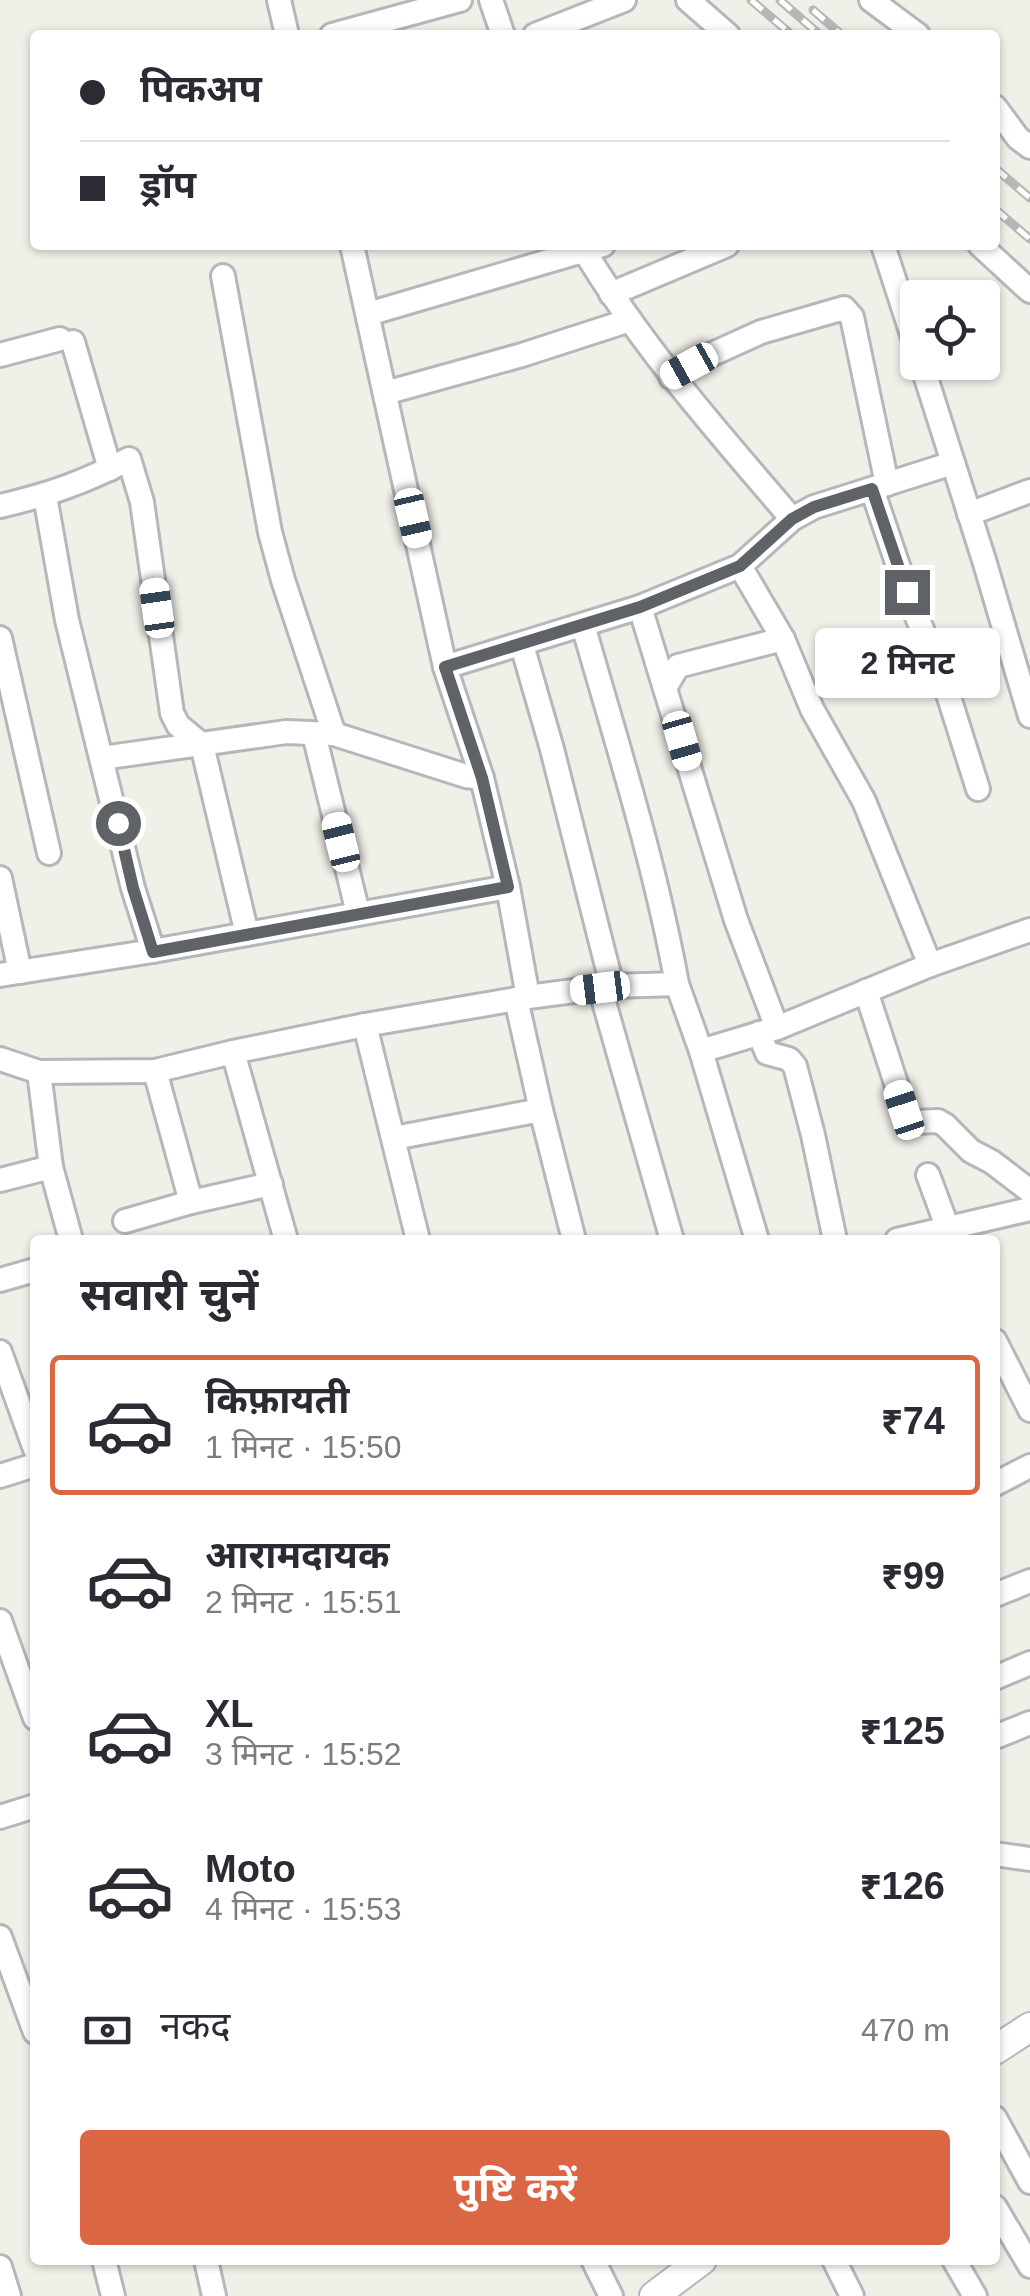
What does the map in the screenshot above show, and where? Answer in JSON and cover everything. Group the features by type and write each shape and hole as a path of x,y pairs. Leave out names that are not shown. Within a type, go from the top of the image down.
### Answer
{"street":[{"path":"279,0 286,30"},
{"path":"350,30 460,0"},
{"path":"491,0 501,30"},
{"path":"549,30 624,0"},
{"path":"688,0 722,30"},
{"path":"871,0 911,30"},
{"path":"1000,114 1030,147"},
{"path":"353,250 445,667 482,778 508,887 541,1110 573,1235"},
{"path":"368,314 580,250"},
{"path":"591,250 611,294 670,376 792,519"},
{"path":"611,294 715,250"},
{"path":"885,250 900,297"},
{"path":"985,250 1030,291"},
{"path":"223,276 270,532 324,734 358,913"},
{"path":"670,376 748,338 836,309 844,308 852,317 880,486 907,592 948,694 978,790"},
{"path":"385,393 630,320"},
{"path":"0,355 67,340 110,470"},
{"path":"927,380 1030,716"},
{"path":"0,506 45,496 129,459 142,502 172,713 178,725 202,745 247,934"},
{"path":"445,667 640,607 740,566 792,519 814,507 953,463"},
{"path":"969,514 1030,491"},
{"path":"45,496 68,620 133,888 153,952"},
{"path":"740,566 783,639 812,709 864,801 930,965"},
{"path":"640,607 768,1030 767,1053 790,1059 794,1066 834,1235"},
{"path":"583,625 640,824 676,984 701,1051 756,1235"},
{"path":"0,638 49,853"},
{"path":"665,688 678,666 783,639"},
{"path":"522,645 552,749 606,987 671,1235"},
{"path":"102,758 286,732 324,734 482,778"},
{"path":"0,878 10,974 508,887"},
{"path":"701,1051 768,1030 1030,930"},
{"path":"0,1060 39,1072 155,1071 365,1025 522,998 606,987 676,984"},
{"path":"866,991 908,1117 914,1122 938,1121 945,1125 971,1152 992,1162 1030,1191"},
{"path":"365,1025 417,1235"},
{"path":"233,1052 285,1235"},
{"path":"155,1071 191,1202"},
{"path":"39,1072 51,1167 70,1235"},
{"path":"394,1138 541,1110"},
{"path":"0,1180 51,1167"},
{"path":"928,1175 950,1233 1030,1209"},
{"path":"125,1221 271,1184"},
{"path":"0,1280 30,1271"},
{"path":"1000,1351 1030,1410"},
{"path":"0,1352 30,1435"},
{"path":"1000,1481 1030,1466"},
{"path":"0,1476 30,1467"},
{"path":"1000,1593 1030,1582"},
{"path":"0,1620 25,1657 30,1688"},
{"path":"1000,1676 1030,1663"},
{"path":"1000,1736 1030,1723"},
{"path":"0,1817 30,1808"},
{"path":"1000,1855 1030,1858"},
{"path":"0,1936 30,2013"},
{"path":"1000,2047 1030,2027"},
{"path":"1000,2127 1030,2182"},
{"path":"1000,2216 1030,2266"},
{"path":"105,2265 113,2296"},
{"path":"207,2265 214,2296"},
{"path":"596,2265 611,2296"},
{"path":"657,2295 696,2265"},
{"path":"836,2265 852,2296"},
{"path":"957,2265 975,2296"},
{"path":"0,2267 9,2296"}],"railway":[{"path":"751,0 786,30"},
{"path":"780,0 814,30"},
{"path":"813,10 836,30"},
{"path":"1000,172 1030,198"},
{"path":"1000,213 1030,239"}],"route":[{"path":"118,823 153,952 508,887 482,778 445,667 640,607 740,566 792,519 814,507 872,489 907,592"}]}
